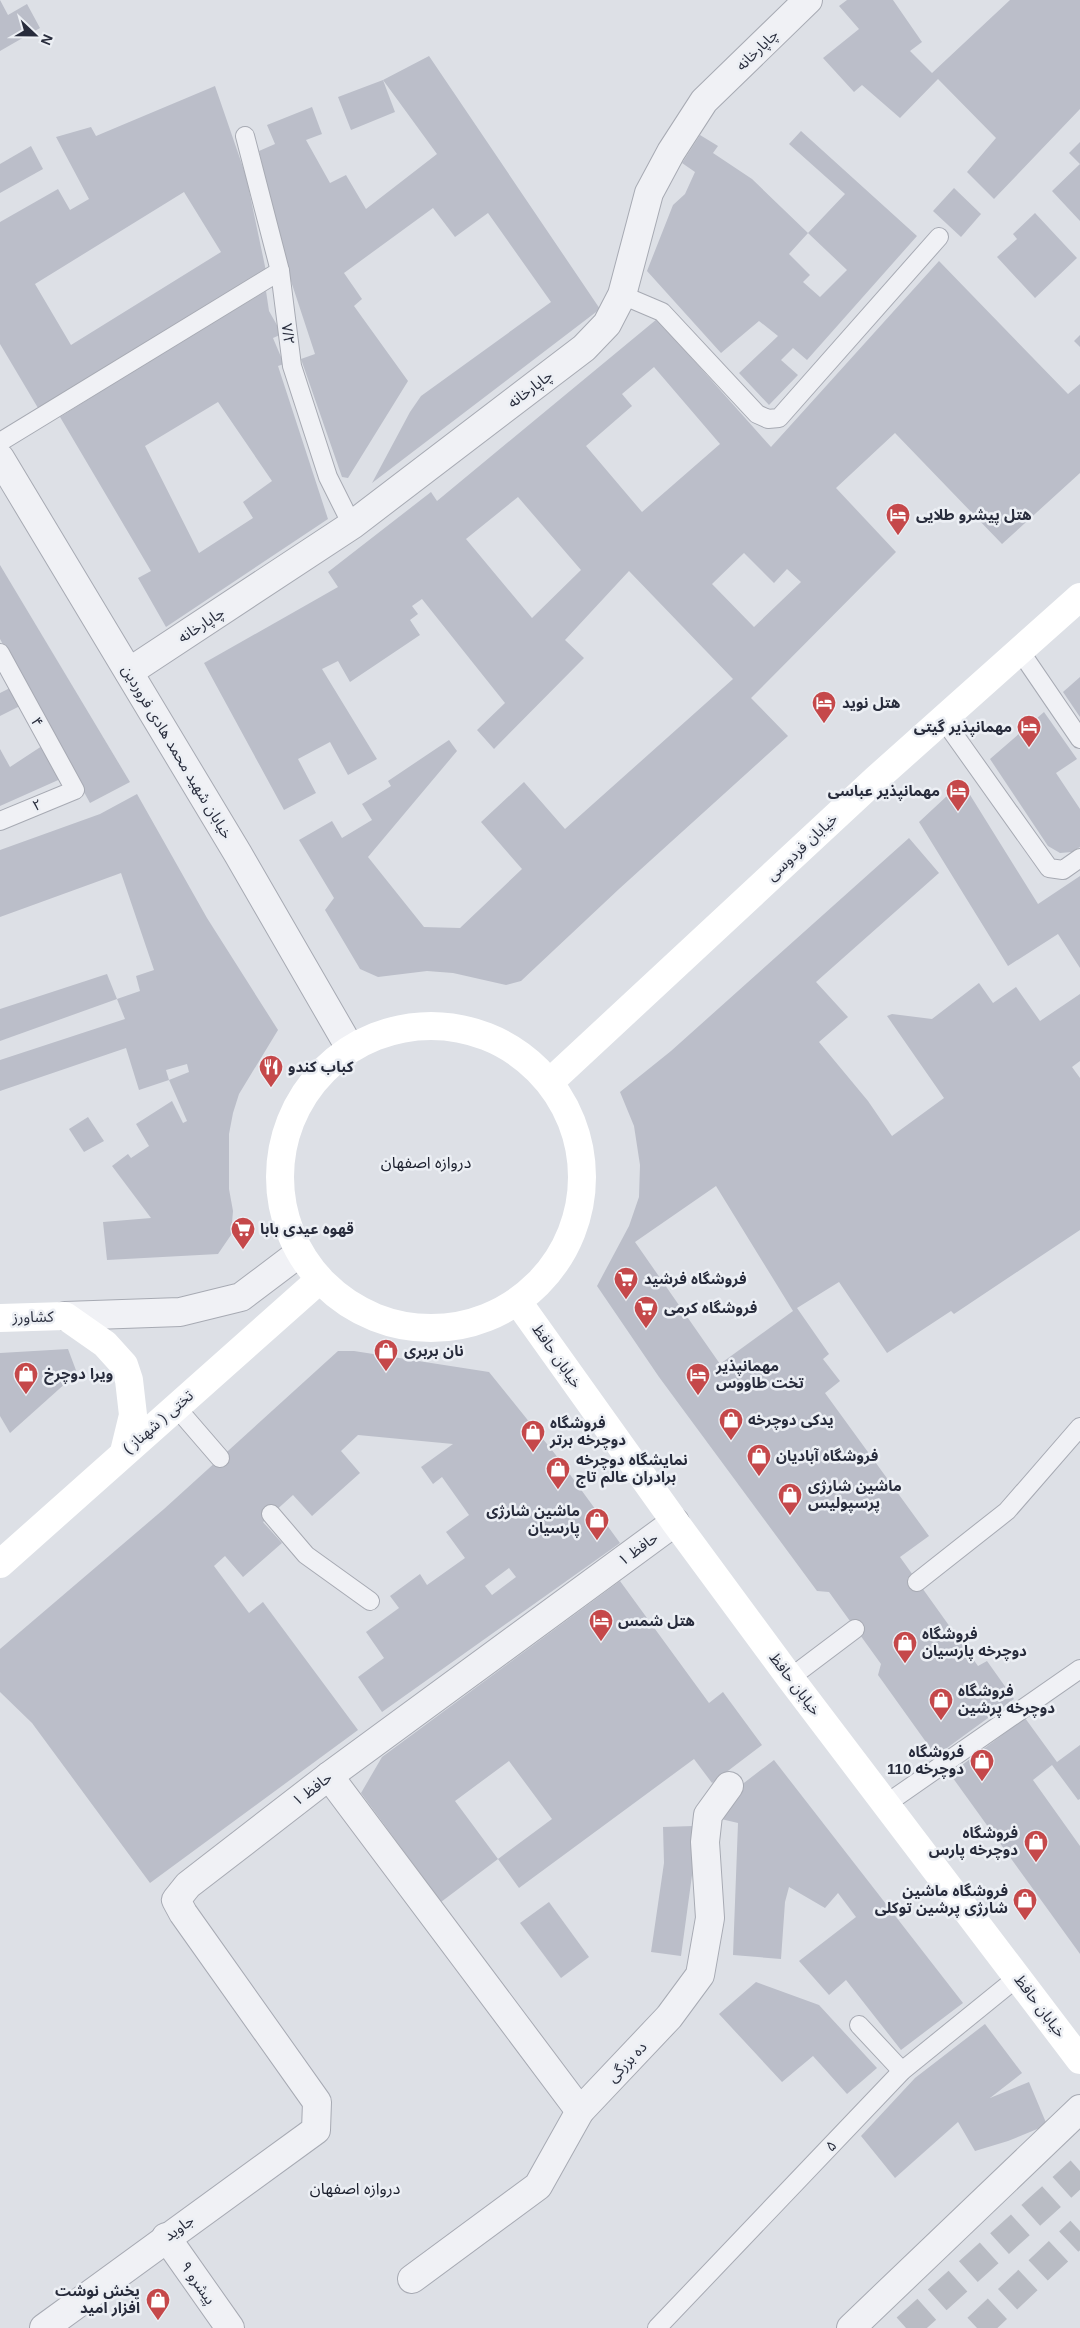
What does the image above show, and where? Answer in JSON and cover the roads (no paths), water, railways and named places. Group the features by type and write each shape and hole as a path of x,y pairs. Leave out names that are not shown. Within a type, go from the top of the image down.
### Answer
{"street":[{"name":"چاپارخانه","path":"129,672 352,525 584,348 607,324 622,295 649,193 671,152 704,101 808,0"},
{"name":"خیابان شهید محمد هادی فروردین","path":"0,458 238,854 350,1048"},
{"name":"خیابان فردوسی","path":"550,1082 876,779 1079,601"},
{"path":"447,1025 486,1035 521,1054 550,1082 574,1125 583,1174 576,1223 554,1267 518,1302 472,1324 421,1329 371,1318 317,1282 298,1254 286,1225 278,1176 288,1126 312,1082 350,1048 396,1028 447,1025"},
{"path":"65,1316 180,1312 241,1298 298,1254"},
{"name":"تختی ( شهناز )","path":"0,1564 317,1282"},
{"name":"خیابان حافظ","path":"518,1302 675,1522 790,1678 1080,2060"},
{"path":"65,1316 105,1344 124,1365 129,1380 133,1415 124,1452"},
{"name":"کشاورز","path":"0,1318 65,1316"},
{"name":"حافظ ۱","path":"316,2130 317,2102 183,1913 176,1900 188,1885 329,1776 675,1522"},
{"path":"329,1776 580,2111"},
{"name":"ده بزرگی","path":"412,2279 538,2186 580,2111 669,2017 700,1975 710,1918 705,1842 708,1815 729,1786"},
{"path":"851,2328 1080,2109"},
{"name":"جاوید","path":"44,2328 166,2237 316,2130"},
{"name":"پیشرو ۹","path":"166,2237 230,2328"}],"lane":[{"name":"۷/۲","path":"245,136 280,270 292,366 328,477 352,525"},
{"path":"622,295 662,312 757,414 768,419 780,418 939,237"},
{"path":"0,442 280,270"},
{"path":"1020,651 1080,739"},
{"name":"۴","path":"0,653 6,681 75,790"},
{"path":"943,719 1049,868 1063,870 1080,858"},
{"name":"۲","path":"0,820 75,790"},
{"path":"176,1407 220,1458"},
{"path":"917,1582 1008,1512 1080,1427"},
{"path":"271,1514 306,1555 370,1600"},
{"path":"790,1678 855,1629"},
{"path":"886,1804 1080,1669"},
{"name":"۵","path":"657,2328 902,2071 1018,1977"},
{"path":"859,2025 902,2071"}],"tunnel":[{"path":"906,2328 1080,2171"},
{"path":"977,2328 1080,2231"}],"place":[{"name":"هتل پیشرو طلایی","path":"898,536"},
{"name":"هتل نوید","path":"824,724"},
{"name":"مهمانپذیر گیتی","path":"1029,748"},
{"name":"مهمانپذیر عباسی","path":"958,812"},
{"name":"کباب کندو","path":"271,1088"},
{"name":"قهوه عیدی بابا","path":"243,1250"},
{"name":"فروشگاه فرشید","path":"626,1300"},
{"name":"فروشگاه کرمی","path":"646,1329"},
{"name":"نان بربری","path":"386,1372"},
{"name":"ویرا دوچرخ","path":"26,1395"},
{"name":"مهمانپذیر تخت طاووس","path":"698,1396"},
{"name":"یدکی دوچرخه","path":"731,1441"},
{"name":"فروشگاه دوچرخه برتر","path":"533,1453"},
{"name":"فروشگاه آبادیان","path":"759,1477"},
{"name":"نمایشگاه دوچرخه برادران عالم تاج","path":"558,1490"},
{"name":"ماشین شارژی پرسپولیس","path":"790,1516"},
{"name":"ماشین شارژی پارسيان","path":"597,1541"},
{"name":"هتل شمس","path":"601,1642"},
{"name":"فروشگاه دوچرخه پارسیان","path":"905,1664"},
{"name":"فروشگاه دوچرخه پرشین","path":"941,1721"},
{"name":"فروشگاه دوچرخه 110","path":"982,1782"},
{"name":"فروشگاه دوچرخه پارس","path":"1036,1863"},
{"name":"فروشگاه ماشین شارژی پرشین توکلی","path":"1025,1921"},
{"name":"پخش نوشت افزار امید","path":"158,2321"}],"district":[{"name":"دروازه اصفهان","path":"426,1162"},
{"name":"دروازه اصفهان","path":"355,2188"}]}
